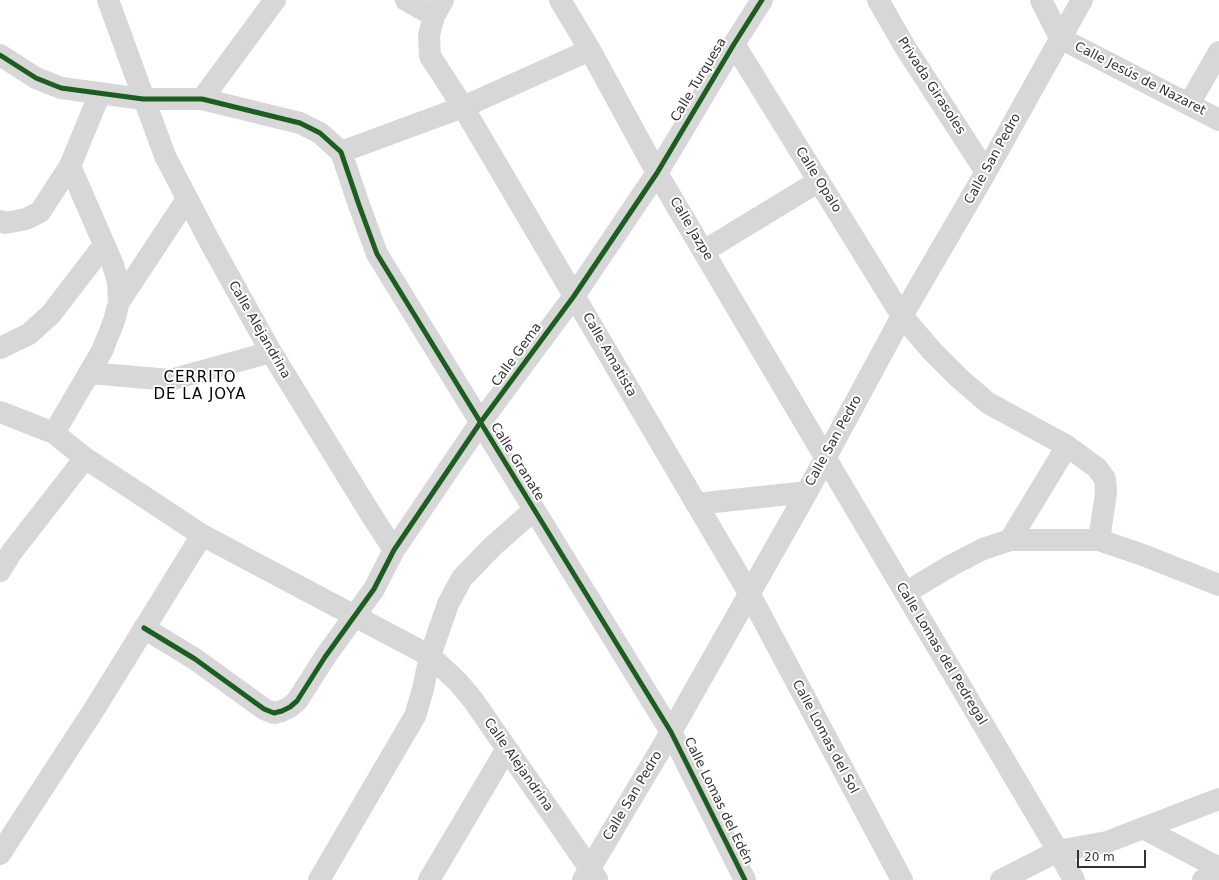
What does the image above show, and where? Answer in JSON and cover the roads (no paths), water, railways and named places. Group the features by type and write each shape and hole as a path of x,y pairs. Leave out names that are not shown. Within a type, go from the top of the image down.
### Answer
{"street":[{"name":"Calle Alejandrina","path":"108,0 165,156 187,199 271,352 394,550"},
{"path":"252,0 258,21"},
{"path":"202,99 274,0"},
{"path":"406,0 439,8"},
{"name":"Calle Jazpe","path":"560,0 590,50 657,173 826,457"},
{"name":"Calle Turquesa","path":"657,173 762,0"},
{"name":"Privada Girasoles","path":"878,0 905,46 986,172"},
{"path":"1041,0 1060,38"},
{"name":"Calle San Pedro","path":"590,876 807,492 902,316 986,172 1082,0"},
{"name":"Calle Amatista","path":"439,8 429,36 430,56 463,107 749,593"},
{"name":"Calle Jesús de Nazaret","path":"1060,38 1219,120"},
{"name":"Calle Opalo","path":"734,44 902,316 948,367 988,404 1067,446 1097,468 1105,479 1106,493 1099,540"},
{"path":"0,55 36,78 61,88 143,99 202,99 300,123 320,133 340,152 463,107 590,50"},
{"path":"1189,104 1219,52"},
{"path":"0,221 5,223 26,219 40,212 70,166 100,94"},
{"name":"Calle Granate","path":"340,152 378,254 480,423 671,732"},
{"path":"54,433 102,351 114,321 119,302 118,282 113,265 70,166"},
{"name":"Calle Gema","path":"144,628 195,659 264,709 274,713 290,707 297,701 325,657 374,589 394,550 480,423 574,296 657,173"},
{"path":"704,251 819,181"},
{"path":"119,302 187,199"},
{"path":"0,348 29,334 51,314 104,245"},
{"path":"89,372 170,380 271,352"},
{"name":"Calle Alejandrina","path":"0,412 54,433 85,458 202,535 430,656 458,682 473,700 590,876"},
{"path":"1010,540 1067,446"},
{"name":"Calle Lomas del Pedregal","path":"826,457 1074,880"},
{"path":"0,571 11,553 85,458"},
{"path":"696,504 807,492"},
{"path":"319,880 415,716 423,689 430,656 448,604 462,578 493,546 534,510"},
{"path":"0,854 95,708 202,535"},
{"path":"905,593 983,549 1010,540 1099,540 1143,555 1219,585"},
{"name":"Calle Lomas del Sol","path":"749,593 902,880"},
{"name":"Calle Lomas del Edén","path":"671,732 745,880"},
{"path":"429,880 506,750"},
{"path":"1001,880 1058,851 1107,842 1219,799"},
{"path":"1143,828 1219,868"},
{"path":"1203,880 1219,874"}],"district":[{"name":"CERRITO DE LA JOYA","path":"200,386"}]}
